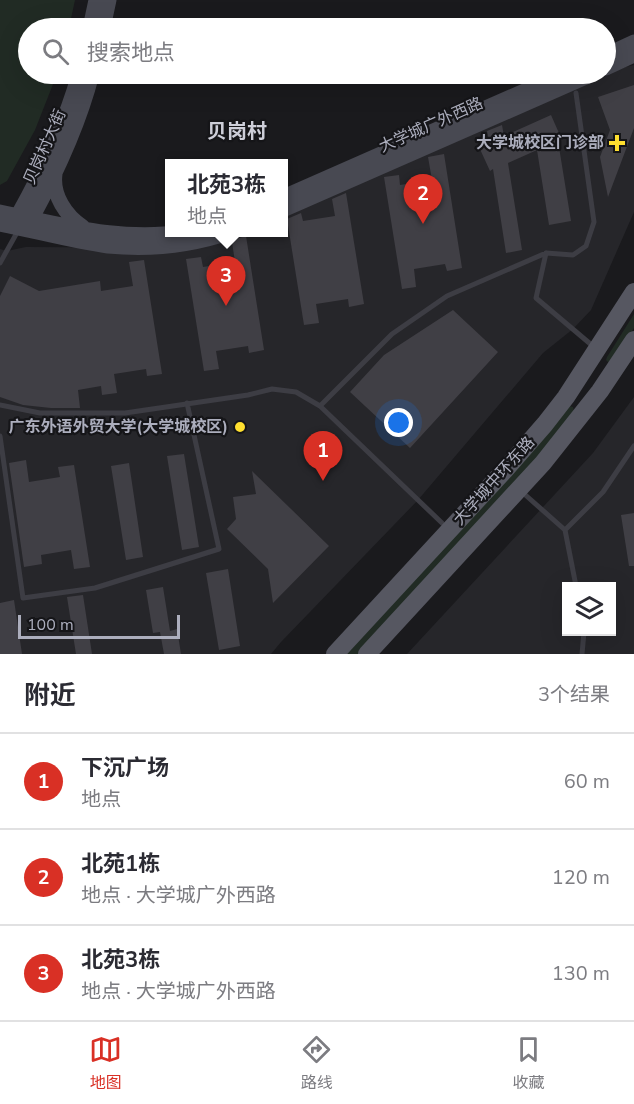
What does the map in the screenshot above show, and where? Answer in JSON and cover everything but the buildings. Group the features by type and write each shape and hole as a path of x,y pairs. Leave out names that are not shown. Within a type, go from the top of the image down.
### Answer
{"main road":[{"path":"92,18 96,0"},
{"path":"105,18 109,0"},
{"path":"616,50 634,42"},
{"path":"616,63 634,55"},
{"name":"贝岗村大街","path":"23,220 55,143 76,84"},
{"name":"贝岗村大街","path":"23,220 56,173 70,141 89,84"},
{"name":"大学城广外西路","path":"288,195 540,84"},
{"name":"大学城广外西路","path":"288,208 570,84"},
{"path":"56,173 55,183 61,203 74,220 88,230"},
{"path":"0,212 86,242 108,246 179,245 217,237"},
{"path":"0,224 23,220 109,234 165,233"},
{"name":"大学城中环东路","path":"335,654 545,424 569,393 634,292"},
{"name":"大学城中环东路","path":"367,654 543,463 588,408 634,340"},
{"path":"595,354 604,370 612,374"},
{"path":"569,393 588,408"}],"lane":[{"path":"320,406 392,334 447,296 546,253 573,255 586,246 594,222 576,93"},
{"name":"贝岗村大街","path":"0,263 23,220"},
{"path":"546,253 536,298 595,354"},
{"path":"0,405 40,413 125,413 248,395 272,389 296,392 320,406 442,523"},
{"path":"0,436 23,597 94,588 219,549 187,403"},
{"path":"565,530 603,492 634,446"},
{"path":"519,490 565,530 575,582"},
{"path":"582,654 584,636"}],"shaded area":[{"path":"0,0 75,0 71,18 18,18 18,84 53,84 35,130 7,181 0,185"},
{"name":"广东外语外贸大学(大学城校区)","path":"634,65 634,212 591,310 573,329 543,353 418,500 271,654 0,654 0,249 7,251 26,247 180,248 210,237 288,237 288,207 403,164 586,84 616,84 616,71"},
{"path":"634,314 634,328 613,361 609,363 606,360 607,357"},
{"path":"634,397 634,654 407,654 593,453"},
{"path":"569,406 573,407 574,411 517,483 359,654 344,654"}],"place":[{"name":"大学城校区门诊部","path":"617,143"},
{"name":"北苑1栋","path":"423,224"},
{"name":"北苑3栋","path":"226,306"},
{"name":"广东外语外贸大学(大学城校区)","path":"240,427"},
{"name":"下沉广场","path":"323,481"}],"district":[{"name":"贝岗村","path":"237,131"}]}
